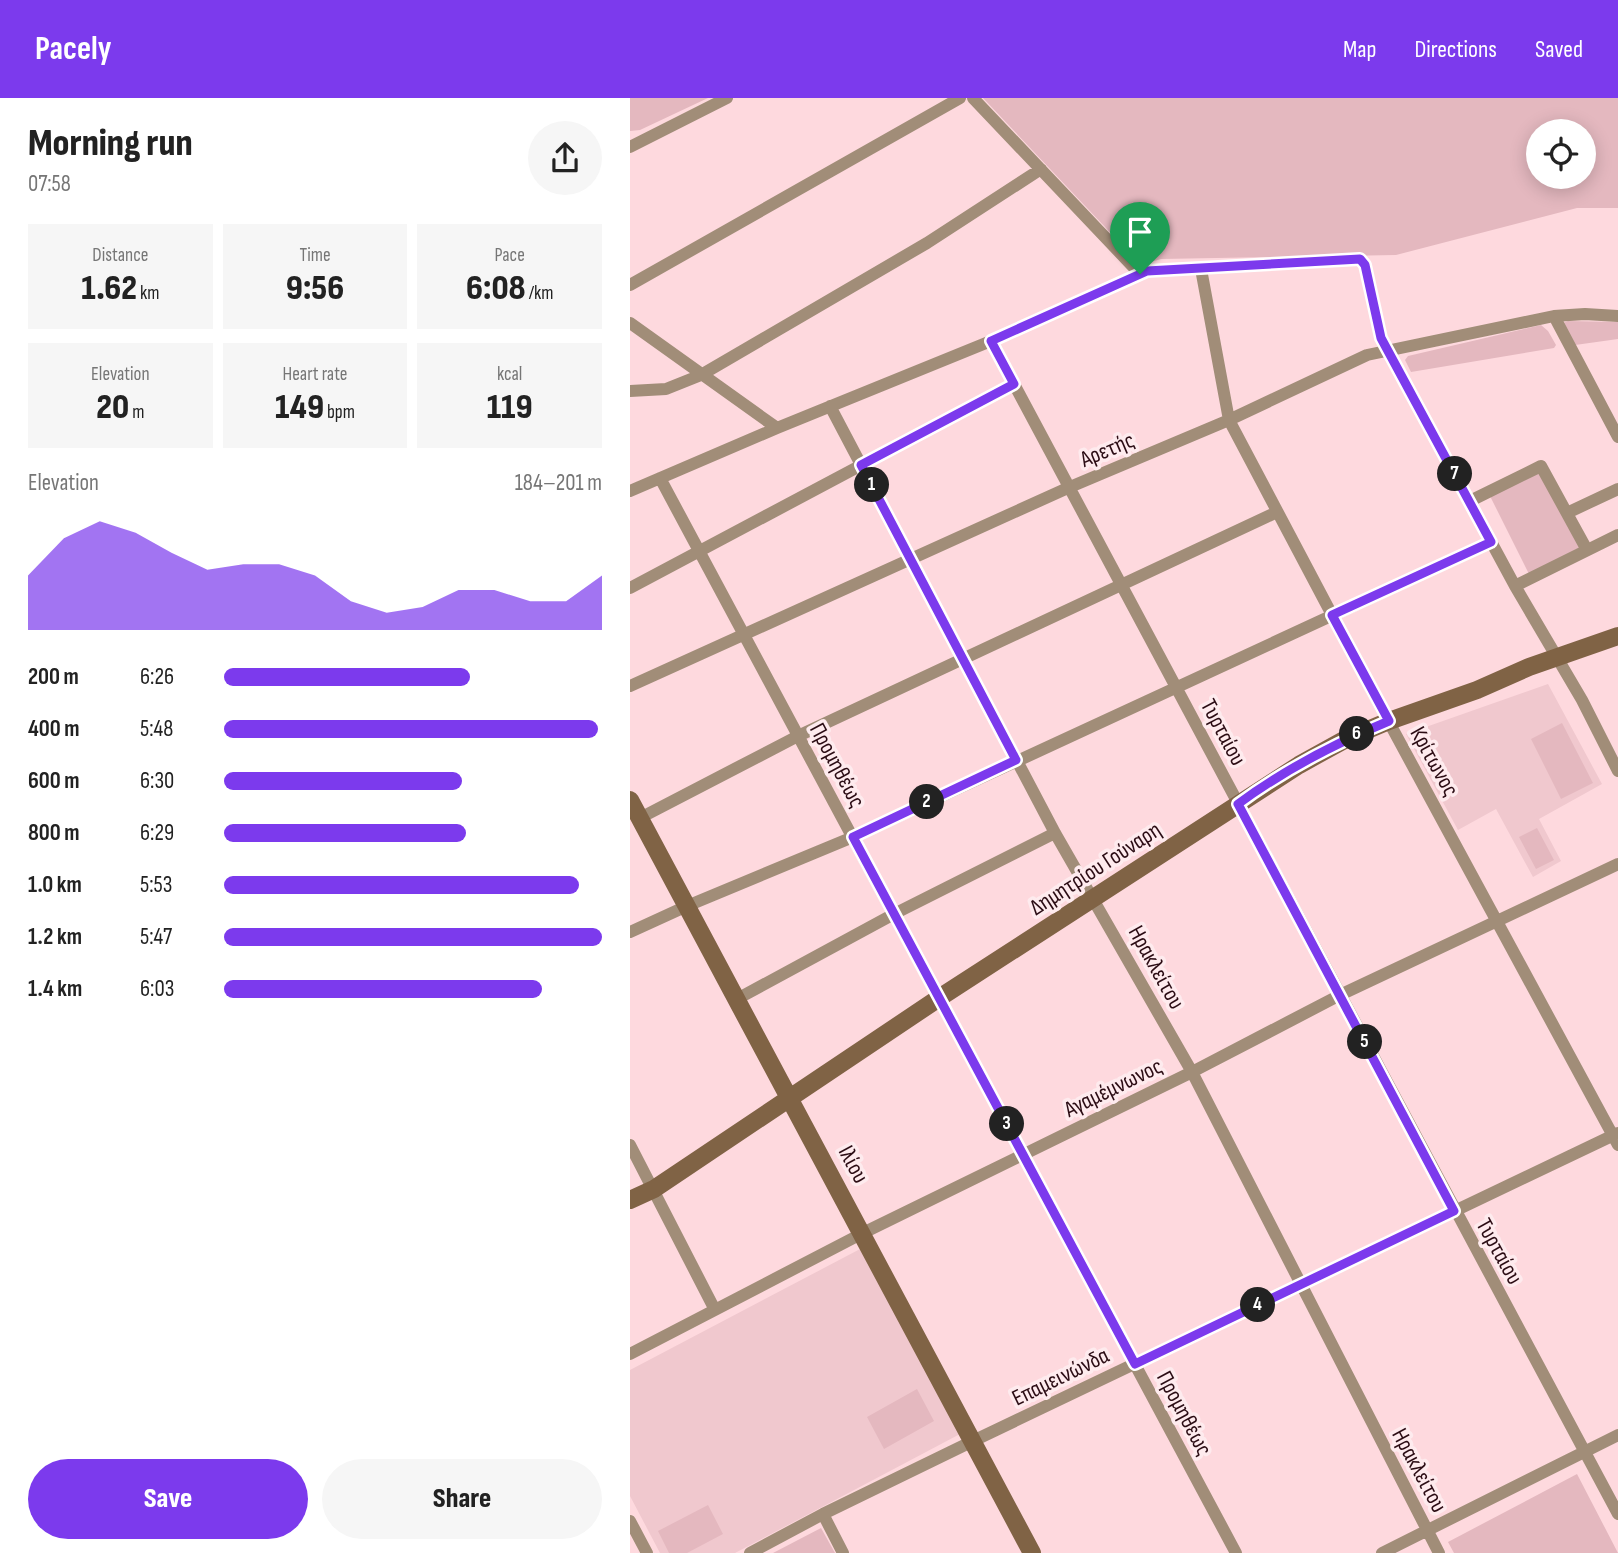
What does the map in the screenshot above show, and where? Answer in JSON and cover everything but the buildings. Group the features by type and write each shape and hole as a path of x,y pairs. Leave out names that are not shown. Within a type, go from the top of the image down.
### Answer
{"main road":[{"name":"Δημητρίου Γούναρη","path":"630,1200 654,1189 939,998 1299,765 1346,739 1389,721 1477,690 1558,656 1618,636"},
{"name":"Ιλίου","path":"630,800 1032,1553"}],"street":[{"path":"630,147 727,98"},
{"path":"630,285 960,98"},
{"path":"973,98 1140,274"},
{"path":"630,391 666,389 701,375 927,243 1041,169"},
{"path":"630,491 991,341 1140,274 1166,268 1201,269 1360,259 1365,265 1377,329 1515,586 1558,656 1618,771"},
{"name":"Κρίτωνος","path":"1201,269 1229,420 1616,1138"},
{"path":"1554,316 1618,437"},
{"name":"Αρετής","path":"630,686 1070,487 1229,420 1367,355 1554,316 1618,316"},
{"path":"630,323 777,428"},
{"name":"Τυρταίου","path":"991,341 1618,1514"},
{"path":"630,589 1014,384"},
{"name":"Ηρακλείτου","path":"830,406 1055,833 1192,1072 1439,1553"},
{"path":"1469,501 1541,466 1587,550"},
{"name":"Προμηθέως","path":"660,478 1236,1553"},
{"path":"1567,513 1618,489"},
{"path":"640,818 798,736 1277,512"},
{"path":"1515,586 1618,536"},
{"path":"630,932 853,837 1491,542"},
{"path":"737,999 894,914 1055,833"},
{"name":"Αγαμέμνωνος","path":"630,1354 863,1233 1192,1072 1340,995 1618,864"},
{"name":"Επαμεινώνδα","path":"750,1553 973,1441 1454,1211 1616,1138"},
{"path":"630,1145 715,1310"},
{"path":"1382,1553 1618,1435"},
{"path":"823,1514 844,1553"},
{"path":"630,1521 647,1553"}],"shaded area":[{"path":"630,98 708,98 640,130 630,131"},
{"path":"983,98 1618,98 1618,208 1577,208 1396,255 1161,259 1141,265"},
{"path":"1568,321 1618,322 1618,339 1568,346 1561,324"},
{"path":"1541,325 1556,345 1554,348 1411,372 1405,360 1408,356"},
{"path":"1538,472 1581,547 1529,574 1490,496"},
{"path":"1548,684 1602,784 1539,819 1561,861 1533,877 1496,809 1458,830 1406,734"},
{"path":"1562,723 1593,783 1561,799 1531,739"},
{"path":"1537,828 1554,860 1536,869 1519,837"},
{"path":"862,1248 960,1434 735,1553 660,1553 630,1496 630,1370"},
{"path":"917,1389 934,1421 884,1449 867,1417"},
{"path":"1577,1474 1618,1553 1454,1553 1448,1542"},
{"path":"708,1505 723,1534 687,1553 669,1553 658,1531"},
{"path":"821,1528 835,1553 773,1553"}],"route":[{"path":"1360,259 1365,265 1381,338 1491,542 1332,615 1389,721 1346,739 1238,804 1454,1211 1135,1364 853,837 1016,760 861,465 1014,384 991,341 1140,274 1166,268 1201,269 1360,259"}]}
